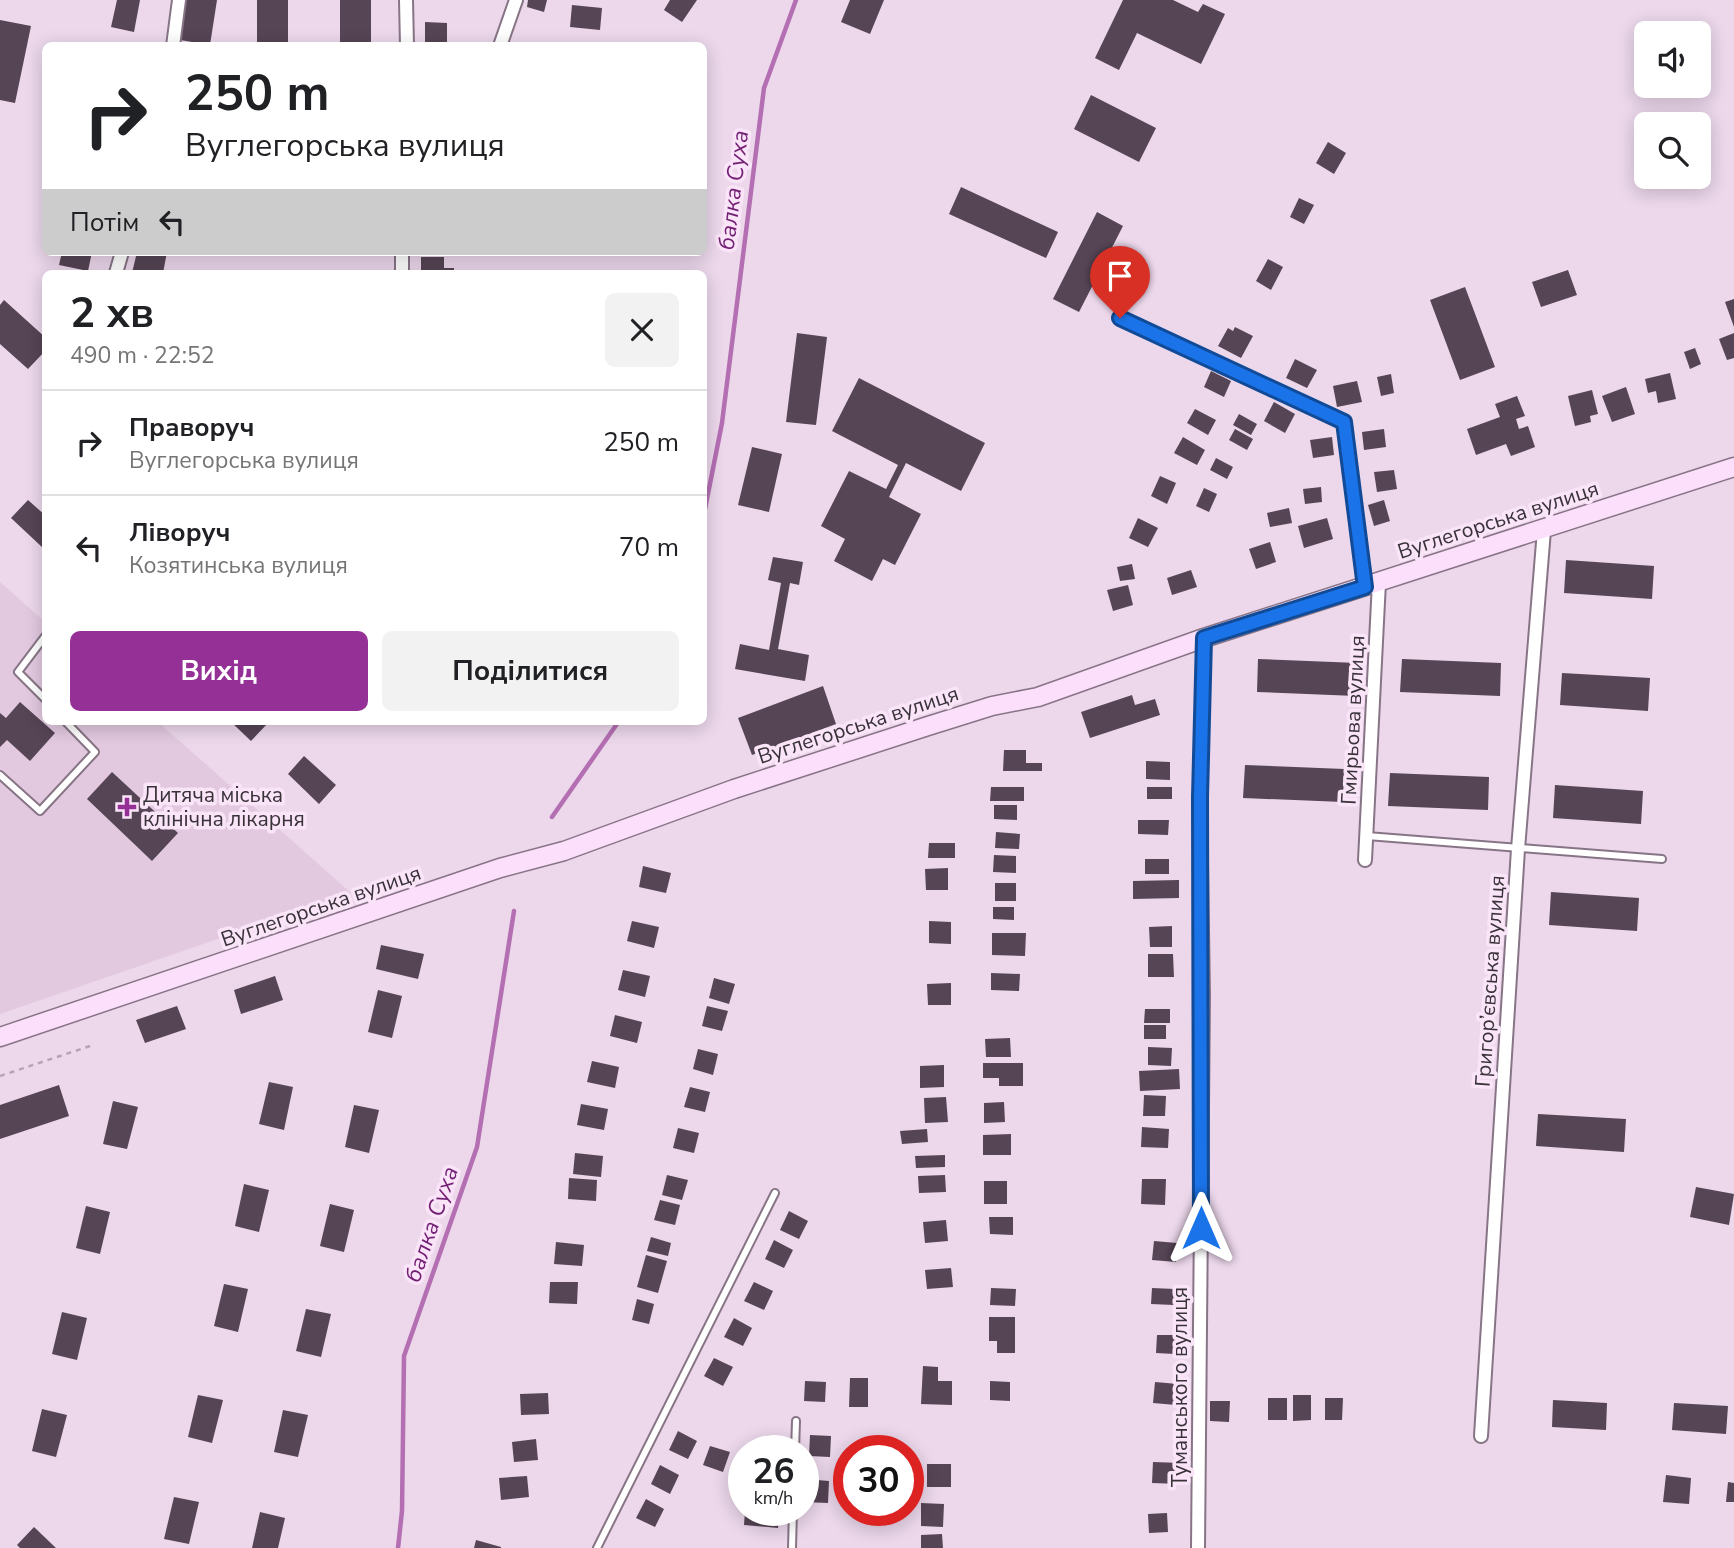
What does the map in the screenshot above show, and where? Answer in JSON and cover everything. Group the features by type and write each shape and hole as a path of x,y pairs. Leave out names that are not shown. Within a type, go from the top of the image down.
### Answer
{"main road":[{"name":"Вуглегорська вулиця","path":"0,1037 500,869 564,851 734,789 992,706 1038,697 1204,638 1734,467"}],"street":[{"path":"174,42 180,0"},
{"path":"406,0 407,42"},
{"path":"501,42 516,0"},
{"name":"Гмирьова вулиця","path":"1120,318 1344,422 1372,585 1366,860"},
{"name":"Григор’євська вулиця","path":"1481,1436 1518,849 1544,530"},
{"name":"Туманського вулиця","path":"1198,1548 1203,1009 1200,797 1204,638"}],"lane":[{"path":"42,640 18,672 42,696"},
{"path":"0,775 40,811 95,752 69,725"},
{"path":"1367,836 1662,859"},
{"path":"597,1548 775,1193"},
{"path":"796,1421 796,1435"},
{"path":"792,1548 793,1526"}],"path":[{"path":"0,1076 93,1045"}],"shaded area":[{"name":"Дитяча міська клінічна лікарня","path":"0,582 42,619 42,725 162,725 351,893 0,1014"}],"building":[{"path":"117,0 140,0 134,32 111,27"},
{"path":"185,0 217,0 210,42 180,40"},
{"path":"257,0 288,0 288,42 257,42"},
{"path":"340,0 371,0 371,42 340,42"},
{"path":"528,0 547,0 544,12 527,7"},
{"path":"670,0 697,0 682,22 664,10"},
{"path":"850,0 884,0 870,34 841,22"},
{"path":"1123,0 1173,0 1198,12 1203,4 1225,14 1201,64 1137,33 1119,70 1095,58"},
{"path":"572,5 602,8 600,30 570,27"},
{"path":"0,20 31,26 15,103 0,100"},
{"path":"425,22 447,23 447,42 425,42"},
{"path":"1091,95 1156,128 1139,162 1074,129"},
{"path":"1328,142 1346,153 1334,174 1316,163"},
{"path":"961,187 1058,232 1046,258 949,214"},
{"path":"1299,198 1314,205 1304,224 1290,217"},
{"path":"1097,212 1123,226 1079,312 1053,299"},
{"path":"61,256 91,256 88,270 59,265"},
{"path":"136,256 166,256 164,270 133,270"},
{"path":"421,257 444,257 444,268 454,268 454,270 421,270"},
{"path":"1268,259 1283,267 1271,290 1256,281"},
{"path":"1568,270 1577,295 1541,307 1532,282"},
{"path":"1465,287 1495,367 1460,380 1430,300"},
{"path":"1734,299 1734,327 1725,302"},
{"path":"4,300 42,334 42,354 28,369 0,344 0,305"},
{"path":"1235,327 1253,336 1241,358 1218,346 1228,328 1233,331"},
{"path":"797,333 827,337 816,425 786,422"},
{"path":"1734,333 1734,358 1727,360 1719,339"},
{"path":"1695,348 1701,364 1690,369 1684,352"},
{"path":"1295,359 1317,370 1307,388 1286,378"},
{"path":"1211,371 1231,381 1224,397 1204,387"},
{"path":"1670,373 1676,399 1658,403 1656,391 1648,393 1645,379"},
{"path":"1391,374 1394,393 1381,396 1377,377"},
{"path":"859,378 985,443 961,491 906,463 889,497 921,514 895,565 883,559 872,581 834,561 845,539 821,526 849,471 886,489 898,465 832,431"},
{"path":"1357,381 1362,402 1337,407 1333,386"},
{"path":"1626,387 1635,414 1612,422 1602,396"},
{"path":"1592,390 1598,414 1590,416 1591,422 1575,426 1568,396"},
{"path":"1517,396 1525,416 1516,419 1519,429 1528,426 1535,447 1511,456 1506,444 1476,455 1467,429 1500,417 1495,404"},
{"path":"1274,402 1295,414 1285,433 1264,421"},
{"path":"1195,409 1216,420 1208,435 1187,423"},
{"path":"1239,414 1257,424 1251,435 1233,425"},
{"path":"1235,429 1253,439 1247,450 1229,440"},
{"path":"1384,429 1386,447 1364,450 1362,432"},
{"path":"1183,437 1205,450 1197,465 1174,453"},
{"path":"1332,437 1334,455 1313,458 1310,440"},
{"path":"752,447 782,454 769,512 738,505"},
{"path":"1216,458 1233,467 1227,479 1210,470"},
{"path":"1394,470 1397,489 1377,492 1374,472"},
{"path":"1160,476 1176,483 1167,504 1151,496"},
{"path":"1321,487 1322,502 1305,504 1303,489"},
{"path":"1204,488 1217,494 1209,512 1196,506"},
{"path":"28,500 42,512 42,547 11,518"},
{"path":"1384,500 1390,521 1374,526 1368,505"},
{"path":"1289,508 1292,523 1270,527 1267,513"},
{"path":"1138,518 1158,528 1148,547 1129,538"},
{"path":"1327,518 1333,539 1304,548 1298,526"},
{"path":"1270,542 1276,562 1256,569 1249,549"},
{"path":"773,557 803,562 799,585 790,583 778,649 809,655 805,681 735,669 740,644 769,650 781,583 768,580"},
{"path":"1566,560 1654,566 1652,599 1564,593"},
{"path":"1132,564 1135,579 1120,581 1117,567"},
{"path":"1191,570 1197,587 1172,595 1167,578"},
{"path":"1128,585 1133,605 1113,611 1107,590"},
{"path":"1258,659 1358,663 1356,696 1257,692"},
{"path":"1402,659 1501,663 1500,696 1400,692"},
{"path":"1562,673 1650,678 1648,711 1560,705"},
{"path":"823,686 836,724 752,755 738,718"},
{"path":"1132,695 1135,705 1155,699 1160,715 1090,738 1081,712"},
{"path":"20,702 42,721 42,725 55,733 30,761 7,740 0,747 0,713 6,718"},
{"path":"234,725 266,725 251,741"},
{"path":"1004,750 1026,750 1026,763 1042,763 1042,771 1003,771"},
{"path":"304,756 336,785 319,804 288,774"},
{"path":"1146,761 1170,762 1170,780 1146,779"},
{"path":"1245,765 1344,769 1343,802 1243,798"},
{"path":"112,772 178,833 152,861 87,799"},
{"path":"1390,773 1489,777 1488,810 1388,806"},
{"path":"1555,785 1643,791 1641,824 1553,818"},
{"path":"991,787 1024,787 1024,801 990,801"},
{"path":"1147,787 1172,787 1172,799 1147,799"},
{"path":"994,805 1017,805 1017,820 994,819"},
{"path":"1138,820 1169,820 1168,835 1138,834"},
{"path":"996,832 1020,834 1019,849 995,848"},
{"path":"929,843 955,843 955,858 928,858"},
{"path":"994,855 1016,856 1016,873 993,872"},
{"path":"1145,859 1169,859 1169,874 1145,874"},
{"path":"643,866 671,873 666,893 639,887"},
{"path":"948,868 948,890 926,890 925,869"},
{"path":"1179,880 1179,898 1133,899 1133,881"},
{"path":"995,883 1016,883 1016,901 995,901"},
{"path":"1551,892 1639,898 1637,931 1549,925"},
{"path":"993,907 1014,907 1014,920 993,919"},
{"path":"632,921 659,927 654,948 627,941"},
{"path":"929,921 951,922 951,944 929,943"},
{"path":"1172,926 1172,947 1150,947 1149,927"},
{"path":"992,933 1026,933 1025,956 992,955"},
{"path":"381,945 424,954 418,979 376,969"},
{"path":"1148,954 1173,954 1174,977 1148,977"},
{"path":"623,970 650,976 645,997 618,990"},
{"path":"991,973 1020,974 1019,991 991,990"},
{"path":"275,976 283,1000 241,1014 234,990"},
{"path":"714,978 735,984 729,1004 709,998"},
{"path":"951,983 951,1005 928,1005 927,984"},
{"path":"378,990 402,996 392,1038 368,1032"},
{"path":"177,1006 186,1029 145,1043 136,1020"},
{"path":"707,1006 728,1011 722,1031 702,1026"},
{"path":"1145,1009 1170,1009 1170,1023 1144,1023"},
{"path":"615,1015 642,1022 637,1043 610,1036"},
{"path":"1144,1025 1166,1025 1166,1039 1144,1039"},
{"path":"1010,1038 1011,1057 986,1057 985,1039"},
{"path":"1148,1047 1172,1048 1171,1066 1148,1065"},
{"path":"698,1049 718,1054 713,1075 693,1069"},
{"path":"592,1061 619,1067 615,1088 587,1082"},
{"path":"983,1063 1023,1063 1023,1086 999,1086 999,1078 983,1078"},
{"path":"944,1065 944,1087 920,1088 920,1066"},
{"path":"1179,1069 1180,1089 1140,1091 1139,1071"},
{"path":"269,1082 293,1087 284,1130 259,1124"},
{"path":"59,1085 69,1116 0,1139 0,1105"},
{"path":"690,1087 710,1092 705,1112 684,1107"},
{"path":"1144,1095 1166,1096 1165,1116 1143,1116"},
{"path":"946,1097 948,1122 925,1123 924,1098"},
{"path":"113,1101 138,1107 127,1149 103,1144"},
{"path":"1004,1102 1005,1122 984,1123 984,1103"},
{"path":"581,1104 608,1109 604,1130 577,1125"},
{"path":"354,1105 379,1110 369,1153 345,1147"},
{"path":"1538,1114 1626,1119 1624,1152 1536,1146"},
{"path":"1142,1127 1169,1129 1168,1148 1141,1147"},
{"path":"678,1128 699,1133 694,1153 673,1148"},
{"path":"927,1129 928,1142 902,1144 900,1131"},
{"path":"1011,1134 1011,1155 983,1155 983,1135"},
{"path":"575,1153 603,1156 601,1177 573,1174"},
{"path":"945,1155 945,1167 916,1168 915,1156"},
{"path":"667,1175 688,1180 682,1200 662,1195"},
{"path":"945,1175 946,1192 919,1193 918,1176"},
{"path":"569,1178 597,1180 596,1201 568,1199"},
{"path":"1142,1179 1166,1179 1165,1205 1141,1204"},
{"path":"984,1181 1007,1181 1007,1204 984,1204"},
{"path":"244,1184 269,1190 259,1232 235,1226"},
{"path":"1696,1187 1734,1194 1729,1225 1690,1217"},
{"path":"660,1200 680,1205 675,1225 654,1220"},
{"path":"330,1204 354,1210 344,1252 320,1246"},
{"path":"86,1206 110,1212 100,1254 76,1248"},
{"path":"789,1211 808,1221 799,1239 780,1230"},
{"path":"989,1217 1013,1217 1013,1235 990,1234"},
{"path":"946,1220 948,1241 925,1243 923,1222"},
{"path":"651,1237 671,1243 668,1256 647,1251"},
{"path":"774,1240 793,1250 784,1268 765,1259"},
{"path":"1154,1241 1177,1243 1176,1262 1152,1260"},
{"path":"556,1242 584,1245 582,1266 554,1264"},
{"path":"646,1255 667,1261 658,1293 637,1287"},
{"path":"951,1268 953,1287 927,1289 925,1270"},
{"path":"550,1282 578,1282 577,1304 549,1303"},
{"path":"754,1282 773,1291 764,1310 744,1301"},
{"path":"224,1284 248,1289 238,1332 214,1326"},
{"path":"991,1288 1016,1289 1015,1306 990,1305"},
{"path":"1152,1288 1175,1289 1174,1305 1151,1304"},
{"path":"637,1299 654,1304 649,1324 632,1320"},
{"path":"306,1309 331,1314 321,1357 296,1351"},
{"path":"62,1312 87,1318 77,1360 52,1354"},
{"path":"989,1317 1015,1317 1015,1353 997,1353 997,1341 989,1341"},
{"path":"734,1318 752,1328 743,1346 724,1337"},
{"path":"1157,1335 1176,1335 1175,1354 1156,1353"},
{"path":"714,1358 733,1367 723,1386 704,1376"},
{"path":"923,1366 938,1367 938,1381 952,1381 952,1405 921,1404"},
{"path":"850,1378 868,1378 868,1407 849,1407"},
{"path":"805,1381 826,1382 825,1402 804,1401"},
{"path":"990,1381 1010,1382 1010,1401 990,1400"},
{"path":"1155,1382 1178,1384 1176,1405 1153,1403"},
{"path":"548,1393 549,1414 521,1415 520,1394"},
{"path":"198,1395 223,1400 212,1443 188,1437"},
{"path":"1293,1395 1311,1395 1311,1420 1293,1421"},
{"path":"1268,1398 1287,1398 1287,1420 1268,1420"},
{"path":"1325,1398 1343,1398 1342,1420 1325,1420"},
{"path":"1553,1400 1607,1403 1606,1430 1552,1427"},
{"path":"1210,1401 1230,1401 1229,1422 1210,1421"},
{"path":"1674,1403 1728,1406 1726,1434 1672,1430"},
{"path":"42,1409 67,1415 56,1457 32,1451"},
{"path":"283,1410 308,1415 298,1457 274,1452"},
{"path":"678,1431 697,1441 688,1459 669,1450"},
{"path":"819,1435 831,1436 830,1457 819,1456"},
{"path":"536,1439 538,1460 514,1462 512,1442"},
{"path":"710,1446 728,1451 723,1472 703,1465"},
{"path":"1153,1462 1182,1463 1181,1484 1152,1483"},
{"path":"927,1464 951,1464 951,1487 927,1487"},
{"path":"660,1465 679,1475 670,1494 651,1484"},
{"path":"1666,1475 1691,1478 1689,1504 1663,1502"},
{"path":"527,1476 529,1497 501,1500 499,1478"},
{"path":"819,1480 829,1481 828,1503 819,1503"},
{"path":"1728,1482 1734,1483 1734,1502 1726,1502"},
{"path":"174,1497 199,1502 189,1544 164,1539"},
{"path":"646,1499 664,1509 655,1527 636,1518"},
{"path":"924,1503 944,1504 943,1527 921,1526 924,1526"},
{"path":"260,1512 285,1518 278,1548 252,1548"},
{"path":"1167,1513 1168,1532 1149,1533 1148,1514"},
{"path":"34,1527 56,1548 20,1548 17,1545"},
{"path":"942,1534 943,1548 921,1548 921,1535"},
{"path":"476,1540 501,1547 501,1548 474,1548"}],"waterway":[{"name":"балка Суха","path":"707,499 722,423 764,88 796,0"},
{"name":"балка Суха","path":"552,817 616,725"},
{"name":"балка Суха","path":"398,1548 402,1511 404,1356 477,1147 514,911"}],"place":[{"name":"Дитяча міська клінічна лікарня","path":"127,807"}],"route":[{"path":"1120,318 1344,422 1365,587 1204,638 1200,797 1203,996 1201,1228"}]}
